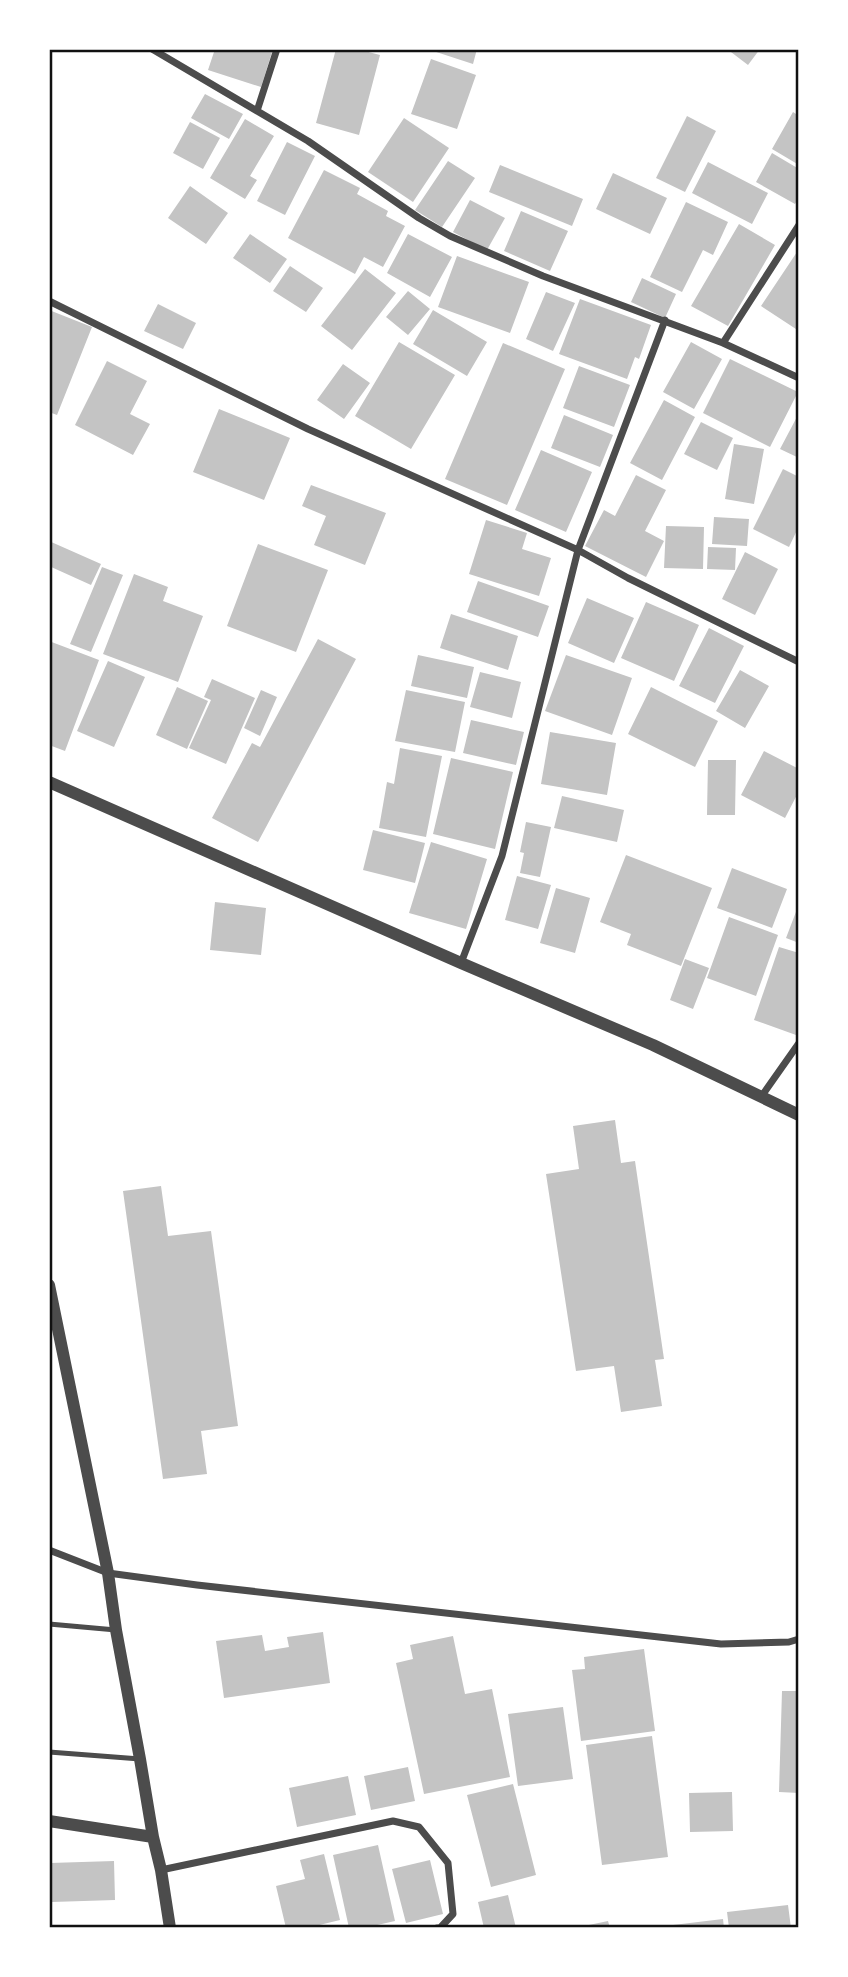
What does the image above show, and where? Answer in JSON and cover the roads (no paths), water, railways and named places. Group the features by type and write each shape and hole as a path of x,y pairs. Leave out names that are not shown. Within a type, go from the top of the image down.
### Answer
{"street":[{"path":"152,49 308,141 419,218 450,236 543,276 723,343 799,378"},
{"path":"257,111 277,49"},
{"path":"723,343 799,225"},
{"path":"49,301 308,429 578,550 628,578 799,662"},
{"path":"461,963 502,856 578,550 665,320"},
{"path":"49,782 653,1045 799,1115"},
{"path":"761,1097 799,1043"},
{"path":"49,1285 108,1573 170,1928"},
{"path":"49,1550 108,1573 197,1585 721,1644 789,1642 799,1639"},
{"path":"49,1821 153,1837"},
{"path":"161,1870 393,1821 419,1827 448,1863 453,1914 437,1928"}],"lane":[{"path":"49,1624 116,1630"},
{"path":"49,1752 141,1759"}]}
